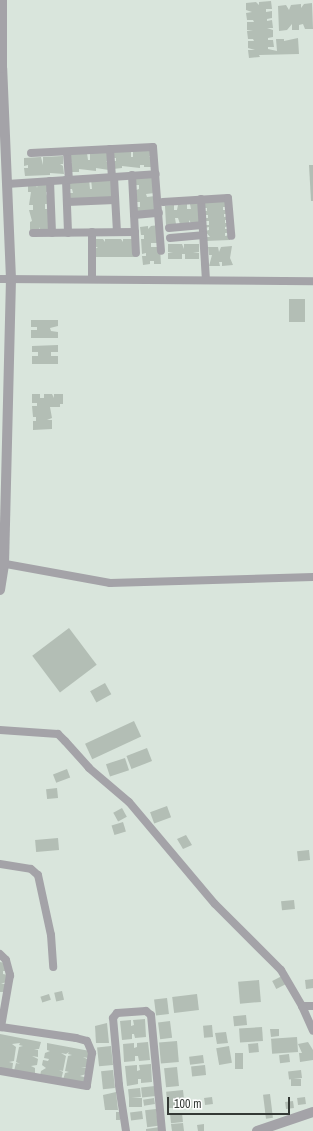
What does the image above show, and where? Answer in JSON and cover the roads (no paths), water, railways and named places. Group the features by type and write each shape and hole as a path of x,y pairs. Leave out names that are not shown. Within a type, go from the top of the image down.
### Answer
{"street":[{"path":"0,590 2,564 3,418 11,279 2,0"},
{"path":"31,153 153,147 162,252"},
{"path":"110,149 117,232"},
{"path":"67,152 68,233"},
{"path":"7,184 156,174"},
{"path":"132,175 136,253"},
{"path":"50,181 52,233"},
{"path":"164,202 228,198 231,236"},
{"path":"201,199 206,280"},
{"path":"67,202 115,200"},
{"path":"134,215 159,213"},
{"path":"169,228 202,225"},
{"path":"92,232 92,279"},
{"path":"33,234 135,232"},
{"path":"170,238 203,235"},
{"path":"0,278 313,281"},
{"path":"2,564 110,583 313,577"},
{"path":"0,730 58,734 89,768 129,802 216,904 281,970 302,1006 313,1031"},
{"path":"0,864 31,869 38,875 51,935 53,967"},
{"path":"0,954 6,960 10,975 1,1027 87,1041 92,1053 87,1086 0,1071"},
{"path":"302,1006 313,1006"},
{"path":"126,1131 119,1085 114,1018 116,1013 146,1011 151,1015 162,1131"},
{"path":"258,1131 313,1112"}]}
